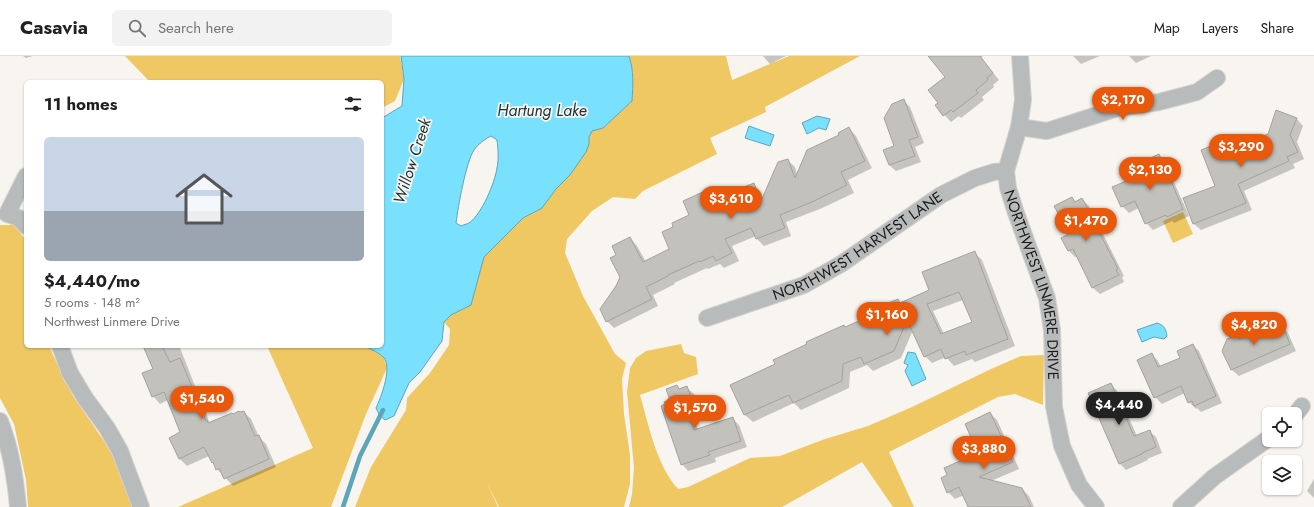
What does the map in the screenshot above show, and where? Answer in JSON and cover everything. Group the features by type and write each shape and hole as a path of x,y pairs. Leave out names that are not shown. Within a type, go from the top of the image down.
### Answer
{"street":[{"name":"NORTHWEST LINMERE DRIVE","path":"1020,56 1023,100 1019,127 1006,171 1008,188 1047,298 1052,330 1054,407 1062,446 1079,485 1096,507"},
{"path":"1019,127 1047,131 1118,108 1159,102 1197,92 1217,78"},
{"name":"NORTHWEST HARVEST LANE","path":"707,318 804,285 841,264 941,195 975,178 994,172 1006,171"},
{"path":"24,179 3,215 19,218 24,224"},
{"path":"61,348 70,373 85,398 107,428 120,451 141,507"},
{"path":"0,420 12,460 18,507"},
{"path":"1181,507 1214,477 1262,443"}],"shaded area":[{"path":"125,56 400,56 404,79 395,101 384,107 384,80 148,80"},
{"path":"629,56 726,56 732,80 789,56 860,56 765,107 766,112 710,138 717,154 643,191 635,199 613,197 592,211 567,239 565,253 583,296 615,354 626,363 622,379 624,414 630,455 630,484 624,507 499,507 487,483 498,507 355,507 371,467 406,410 407,398 430,373 449,345 450,329 444,322 451,315 471,305 484,257 523,218 542,208 556,189 570,175 586,152 589,144 589,137 592,131 603,128 632,101 633,84"},
{"path":"1183,212 1193,234 1173,243 1163,221"},
{"path":"0,225 14,225 24,238 24,348 51,348 73,396 104,441 118,465 132,507 28,507 26,480 14,424 0,398"},
{"path":"681,344 684,353 696,357 698,374 640,395 654,444 664,468 678,489 688,487 750,458 780,456 825,439 868,426 1021,356 1044,355 1043,405 1015,394 998,397 889,452 914,507 893,507 862,462 782,507 629,507 632,494 634,468 627,392 630,368 636,358 646,351"},
{"path":"268,348 370,348 384,358 387,368 366,414 331,507 178,507 313,448"}],"water":[{"name":"Hartung Lake","path":"401,56 629,56 631,62 633,84 632,101 603,128 592,131 589,137 589,144 586,152 570,175 556,189 542,208 523,218 484,257 471,305 451,315 444,322 442,341 420,372 409,383 394,416 385,420 380,416 376,408 383,391 387,364 381,355 369,348 384,348 384,117 402,106 404,79","holes":["491,136 497,140 498,154 496,174 491,189 479,213 469,223 461,226 456,223 457,216 468,164 474,150"]},
{"path":"817,116 830,119 826,130 819,128 807,134 802,123"},
{"path":"749,126 774,135 770,146 745,138"},
{"path":"1157,323 1164,328 1167,336 1164,339 1154,337 1142,342 1137,330"},
{"path":"908,352 915,353 926,379 912,386 905,371 908,365 904,363"}],"building":[{"path":"928,56 980,56 993,73 987,78 988,80 976,90 978,93 953,112 951,110 943,116 935,105 938,103 928,90 945,77"},
{"path":"904,99 918,137 909,140 915,156 889,165 883,150 894,146 884,118 892,104"},
{"path":"1276,110 1297,118 1290,135 1298,152 1287,157 1289,161 1238,184 1246,203 1193,224 1183,198 1215,186 1201,150 1226,140 1230,150 1268,134"},
{"path":"849,127 865,161 841,172 847,185 812,202 780,215 785,228 756,239 751,228 725,239 732,253 716,261 713,256 700,262 699,261 646,287 652,299 606,322 600,309 616,286 620,277 610,258 616,255 612,246 630,237 643,262 669,249 662,232 673,227 672,223 689,215 683,201 705,191 708,197 724,190 726,194 754,183 761,201 778,162 788,159 795,178 807,150 839,135 838,133"},
{"path":"1159,154 1183,209 1167,217 1166,215 1145,224 1135,201 1121,207 1112,187 1143,174 1138,164"},
{"path":"1072,197 1075,202 1082,198 1118,269 1116,270 1119,275 1092,288 1073,249 1068,251 1061,238 1069,234 1054,206"},
{"path":"975,251 1008,339 966,355 965,351 945,359 941,349 924,357 907,320 894,351 864,364 861,357 843,364 842,381 793,403 789,395 744,415 730,385 775,364 773,360 807,344 806,342 844,325 845,327 873,315 871,310 898,299 900,303 929,290 922,272","holes":["959,292 972,322 941,334 927,304"]},
{"path":"1275,323 1276,327 1282,325 1290,344 1231,370 1222,351 1227,339 1237,335 1239,339"},
{"path":"1193,344 1216,396 1194,406 1192,401 1188,403 1181,386 1154,398 1137,360 1152,353 1158,367 1180,358 1177,351"},
{"path":"144,348 163,348 170,362 180,358 206,421 207,420 208,423 232,413 244,411 255,436 259,435 269,459 224,479 219,468 216,470 204,447 179,459 169,438 180,432 164,392 152,397 142,373 153,369"},
{"path":"1111,383 1134,436 1150,430 1156,447 1119,464 1088,393"},
{"path":"677,385 679,389 687,386 691,397 686,406 694,430 733,417 741,441 708,452 710,455 681,465 661,406 665,404 664,402 670,400 666,389"},
{"path":"990,412 1013,462 979,477 1022,488 1031,507 968,507 959,487 947,493 941,478 947,475 944,468 978,453 965,424"}],"waterway":[{"name":"Willow Creek","path":"343,507 360,456 383,410"}]}
